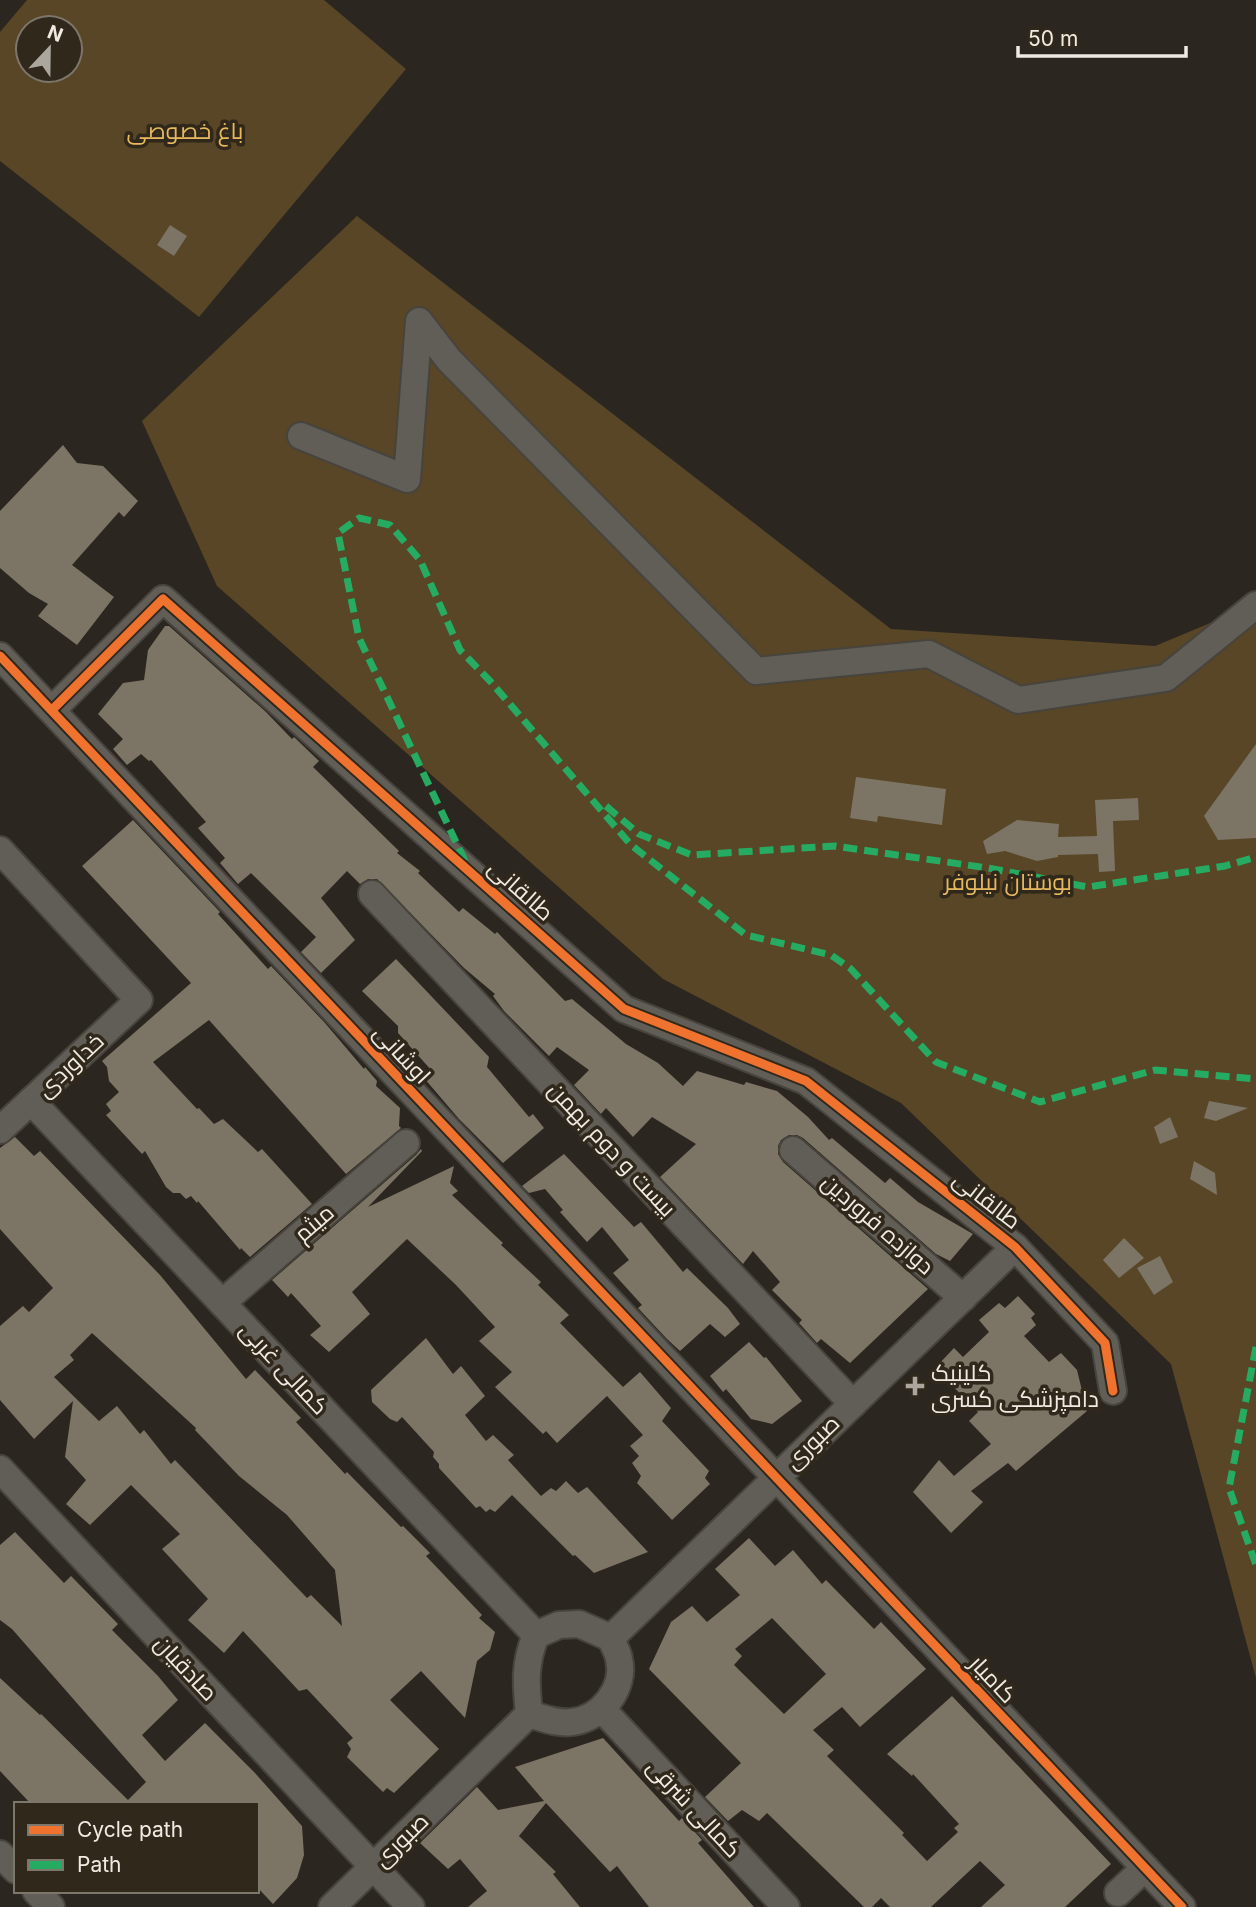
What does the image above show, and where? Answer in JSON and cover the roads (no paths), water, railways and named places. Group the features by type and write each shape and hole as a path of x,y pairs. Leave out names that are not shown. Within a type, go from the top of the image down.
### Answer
{"street":[{"path":"301,436 407,479 419,321 449,360 756,671 929,654 1018,700 1166,678 1256,605"},
{"name":"طالقانی","path":"51,710 163,599 624,1009 806,1081 1015,1247"},
{"name":"اوشانی","path":"0,656 775,1478"},
{"name":"خداوردی","path":"0,850 139,1000 0,1130"},
{"name":"بیست و دوم بهمن","path":"372,894 852,1404"},
{"name":"کمالی غربی","path":"31,1101 536,1635"},
{"name":"میثم","path":"222,1303 406,1143"},
{"name":"دوازده فروردین","path":"793,1150 963,1298"},
{"path":"1015,1247 1105,1343 1113,1391"},
{"name":"صبوری","path":"611,1638 1015,1247"},
{"name":"صادقیان","path":"0,1469 411,1907"},
{"name":"کامیار","path":"775,1478 1182,1907"},
{"path":"559,1625 579,1625 611,1638 620,1659 620,1678 613,1695 602,1709 573,1722 555,1722 529,1714 526,1673 528,1655 536,1635 559,1625"},
{"name":"کمالی شرقی","path":"602,1709 786,1907"},
{"name":"صبوری","path":"332,1907 529,1714"},
{"path":"0,1854 14,1868"},
{"path":"1118,1893 1145,1868"},
{"path":"38,1893 51,1907"}],"place":[{"name":"کلینیک دامپزشکی کسری","path":"915,1386"}],"park label":[{"name":"باغ خصوصی","path":"185,131"},
{"name":"بوستان نیلوفر","path":"1008,882"}]}
